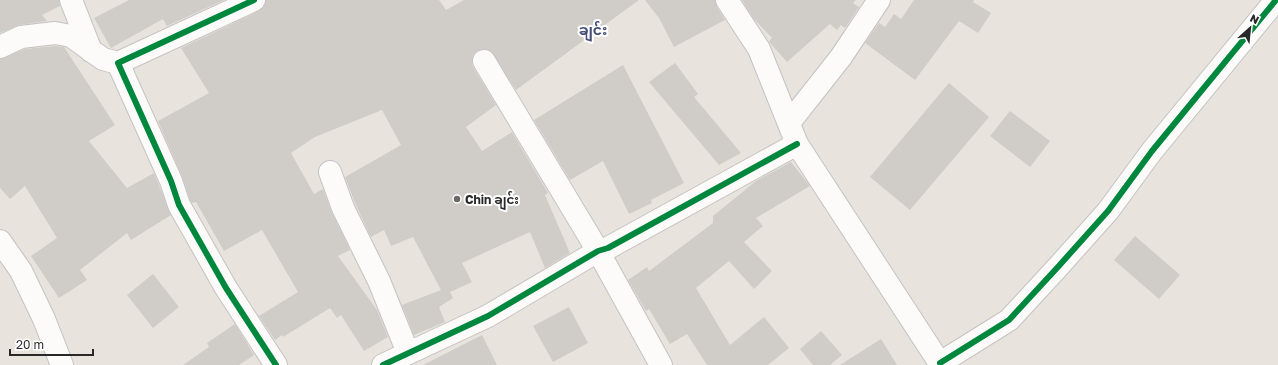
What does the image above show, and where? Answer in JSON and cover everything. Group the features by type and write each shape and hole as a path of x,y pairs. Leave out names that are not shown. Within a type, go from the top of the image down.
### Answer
{"street":[{"path":"71,0 91,52"},
{"path":"0,47 21,37 55,33 71,36 91,52 103,59 118,63 232,5 254,0"},
{"path":"727,0 759,48 797,144 941,364 1009,320 1057,268 1108,211 1152,151 1276,0"},
{"path":"789,123 841,57 879,0"},
{"path":"484,61 598,250 661,365"},
{"path":"118,63 171,181 179,205 223,281 276,365"},
{"path":"383,365 488,316 598,250 608,248 797,144"},
{"path":"330,172 343,208 379,282 408,353"},
{"path":"0,241 21,272 44,319 62,365"}],"building":[{"path":"0,0 59,0 60,6 42,15 47,21 19,25 0,33"},
{"path":"129,0 224,0 167,26 163,19 111,48 94,18"},
{"path":"266,0 439,0 446,10 464,0 639,0 516,90 490,50 483,49 477,51 473,55 473,67 496,105 466,127 482,151 512,132 548,193 545,195 570,253 545,268 530,232 462,263 472,282 450,292 453,298 439,307 445,322 414,335 402,305 441,290 413,237 391,246 384,230 371,237 345,177 401,145 382,110 315,137 291,153 314,194 323,189 332,213 350,250 338,256 377,310 388,337 364,351 341,315 337,318 330,308 283,337 282,335 275,340 259,316 298,292 262,230 224,251 196,202 192,203 190,200 182,176 158,121 209,93 181,48 259,11 264,7"},
{"path":"645,0 715,0 717,7 725,20 674,47 659,18"},
{"path":"742,0 856,0 853,3 859,7 845,28 841,25 837,30 830,24 787,62 770,43 769,41 772,38 753,18"},
{"path":"914,0 974,0 973,2 991,13 978,33 959,21 915,80 865,43 879,23 885,27 894,14 901,19"},
{"path":"55,46 64,47 115,125 89,141 127,188 154,173 171,215 131,240 127,233 80,270 87,280 59,298 31,256 57,238 25,186 10,199 0,188 0,59 25,49"},
{"path":"675,63 698,94 694,97 741,153 719,165 649,82"},
{"path":"623,65 684,183 651,200 652,203 629,214 603,161 570,180 534,120"},
{"path":"949,83 989,117 910,210 870,177"},
{"path":"1010,111 1050,141 1030,167 990,136"},
{"path":"791,162 810,186 756,218 763,226 744,242 772,271 754,289 729,261 696,288 730,345 764,317 789,348 768,365 707,365 687,334 670,344 649,309 646,311 628,280 647,267 649,271 713,223 713,216 756,181"},
{"path":"1135,236 1180,275 1159,299 1114,260"},
{"path":"153,274 179,307 153,328 127,295"},
{"path":"569,307 588,343 553,362 533,326"},
{"path":"235,324 254,355 239,365 183,365 209,347 207,343"},
{"path":"821,331 842,355 830,365 813,365 800,349"},
{"path":"482,335 497,365 423,365"},
{"path":"881,339 897,365 840,365"}],"cycle path":[{"path":"254,0 118,63 171,181 179,205 226,288 276,365"},
{"path":"940,363 1009,320 1108,211 1152,151 1276,0"},
{"path":"383,365 488,316 598,251 608,248 797,144"}],"place":[{"name":"Chin ချင်း","path":"457,199"}],"district":[{"name":"ချင်း","path":"593,29"}]}
